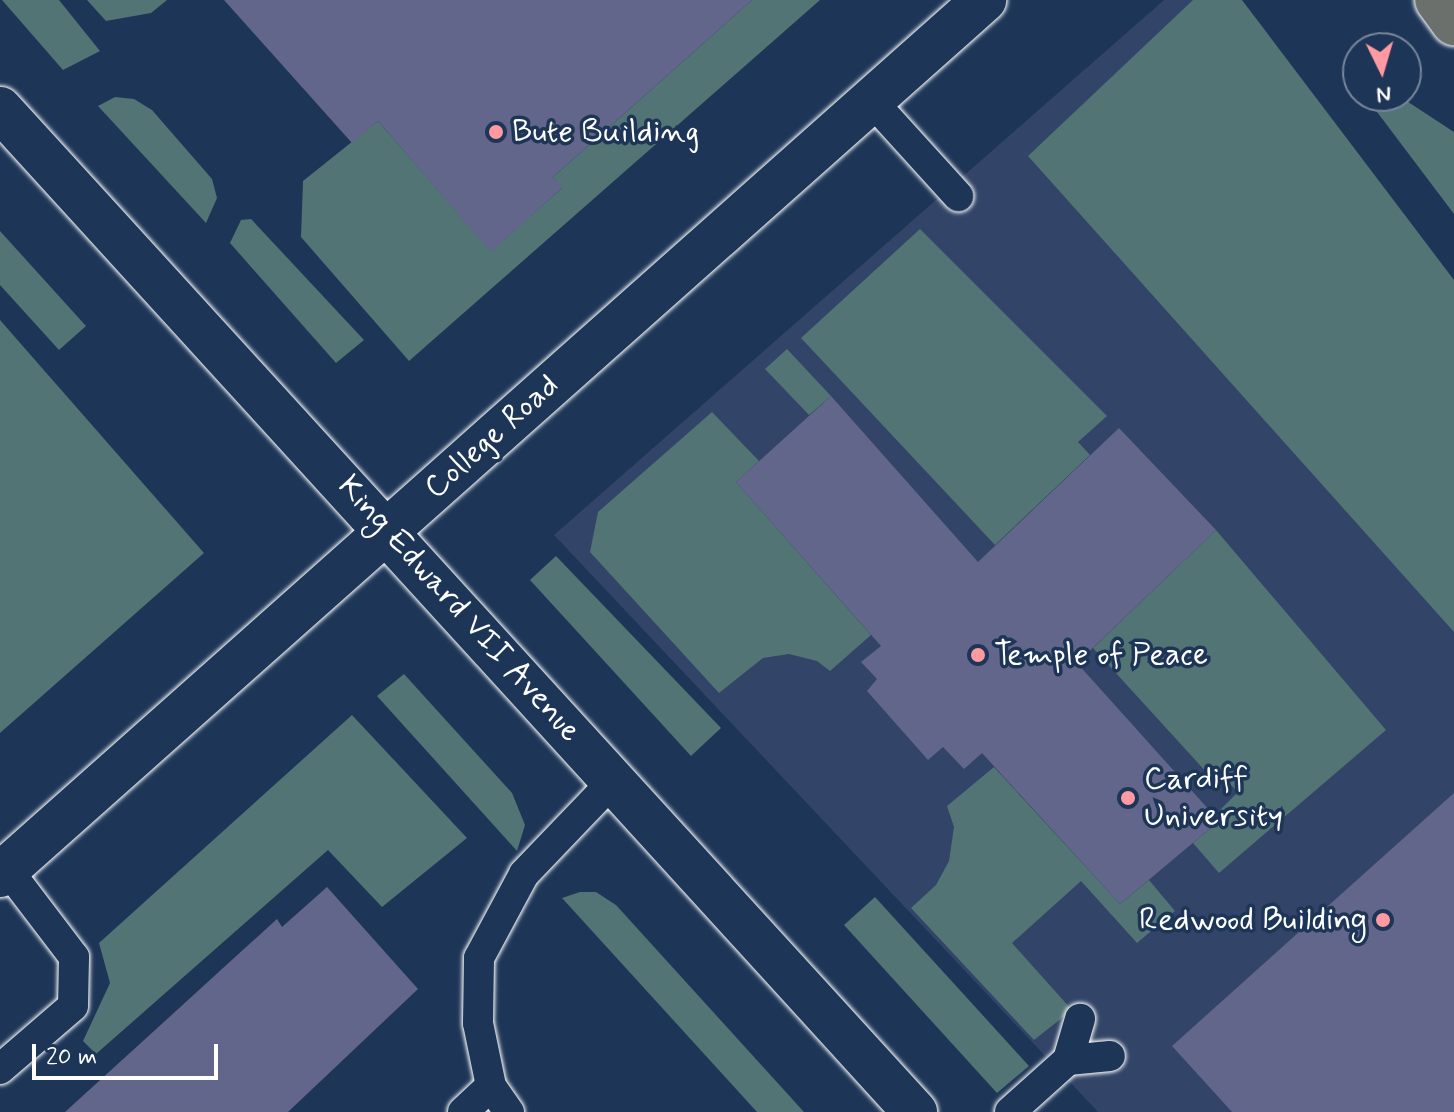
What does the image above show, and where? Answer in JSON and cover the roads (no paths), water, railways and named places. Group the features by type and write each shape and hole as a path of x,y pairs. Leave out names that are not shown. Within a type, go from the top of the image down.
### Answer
{"main road":[{"path":"1437,0 1454,23"}],"street":[{"name":"College Road","path":"3,872 984,0"},
{"name":"King Edward VII Avenue","path":"0,109 388,530 915,1112"}],"lane":[{"path":"871,100 958,196"},
{"path":"509,1112 491,1086 478,1023 479,958 524,874 614,780"},
{"path":"0,1069 73,1006 74,957 3,872"},
{"path":"1010,1112 1068,1060 1080,1019"},
{"path":"1068,1060 1110,1056"},
{"path":"463,1112 491,1086"}],"place":[{"name":"Bute Building","path":"496,132"},
{"name":"Temple of Peace","path":"978,655"},
{"name":"Cardiff University","path":"1128,798"},
{"name":"Redwood Building","path":"1383,920"}]}
